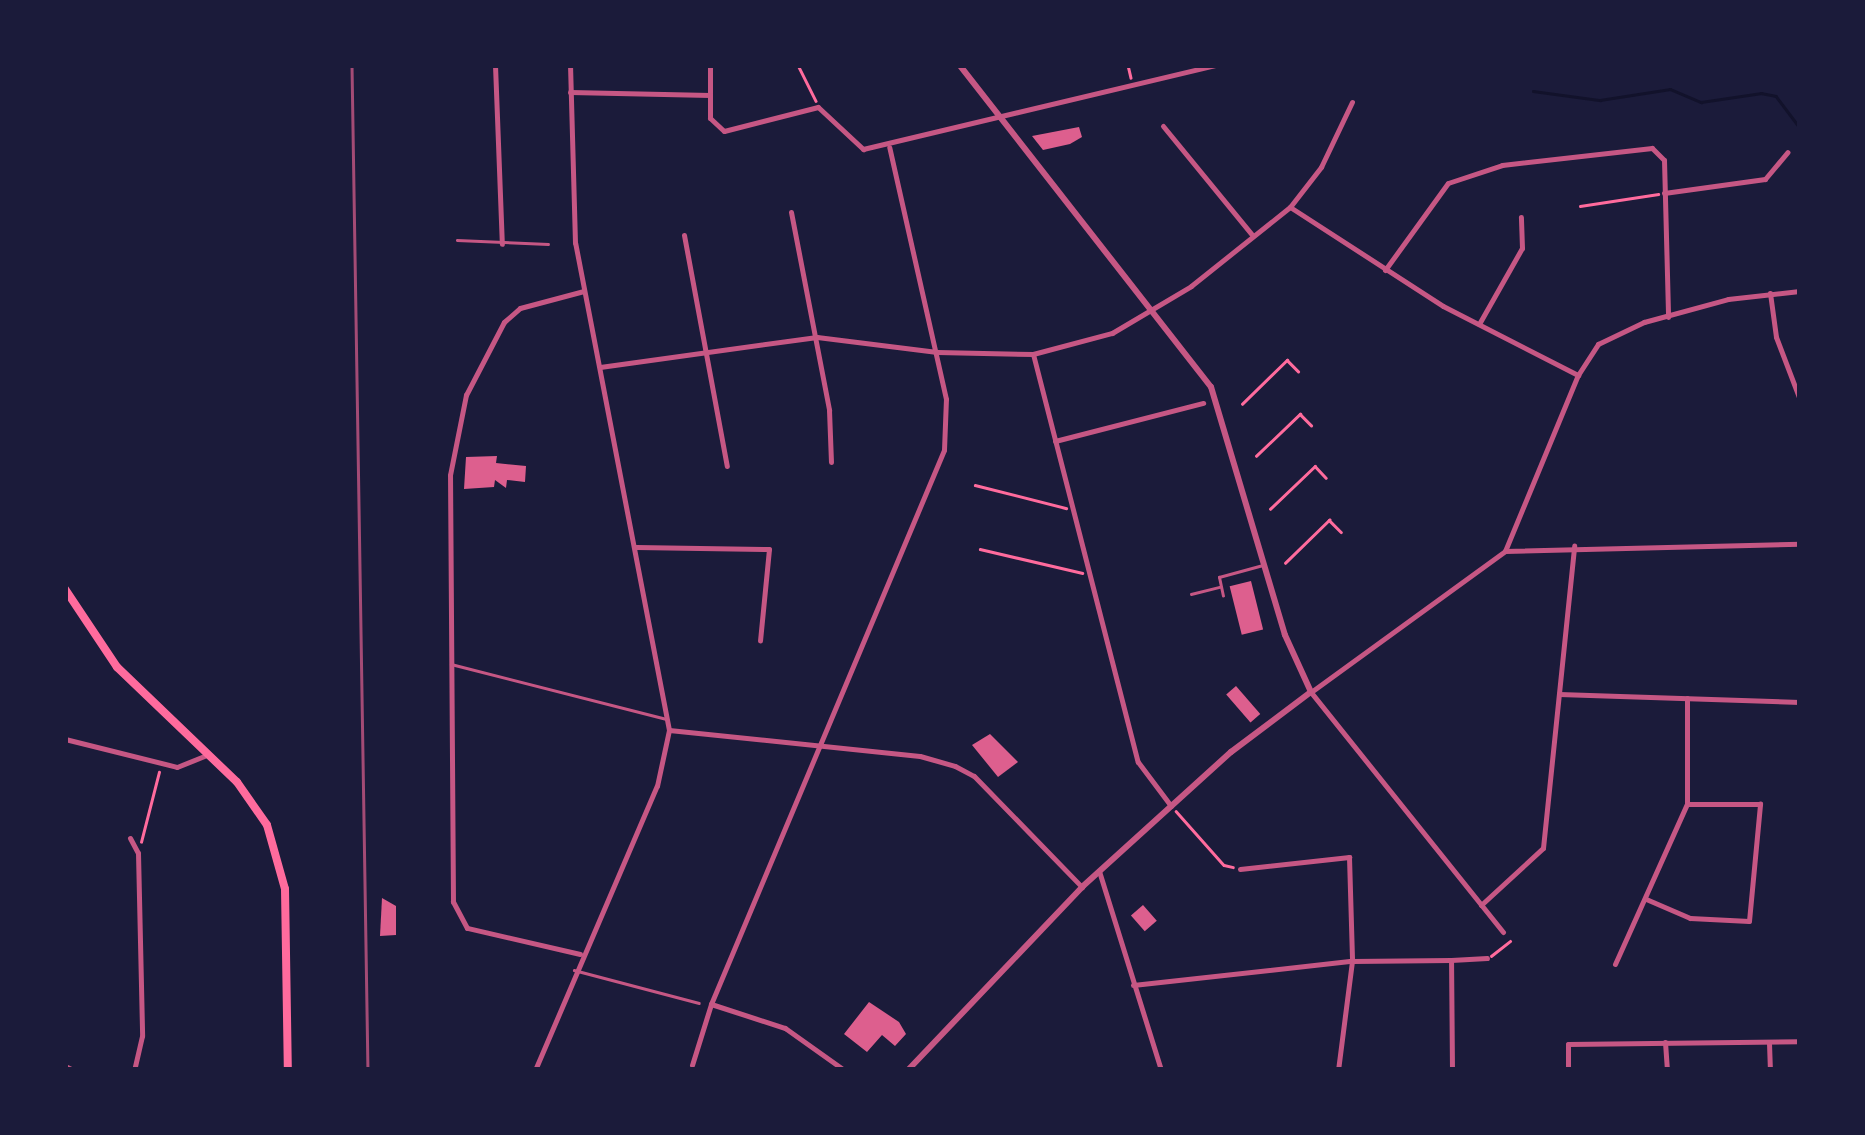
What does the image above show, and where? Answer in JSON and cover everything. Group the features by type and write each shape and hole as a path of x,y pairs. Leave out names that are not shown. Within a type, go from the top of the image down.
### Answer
{"main road":[{"path":"65,588 117,666 256,806 282,866 288,1070"}],"street":[{"path":"496,65 502,244"},
{"path":"535,1070 580,954 656,786 669,730 571,212 570,65"},
{"path":"710,65 710,118 724,130 818,107 863,148 888,147 1216,65"},
{"path":"959,65 1154,309 1218,398 1298,673 1503,932"},
{"path":"570,92 710,95"},
{"path":"600,366 817,337 937,352 1033,354 1112,334 1154,309 1290,207 1321,166 1352,102"},
{"path":"1163,126 1254,236"},
{"path":"692,1065 710,1004 823,746 944,450 946,399 888,147"},
{"path":"1385,270 1448,183 1502,165 1652,148 1664,160 1668,317"},
{"path":"1664,193 1765,179 1788,152"},
{"path":"1290,207 1385,270 1578,374"},
{"path":"791,212 817,337 831,462"},
{"path":"1479,324 1522,248 1521,217"},
{"path":"684,235 726,466"},
{"path":"580,954 467,928 458,918 450,664 450,475 466,395 504,322 520,308 584,291"},
{"path":"908,1070 1082,887 1171,806 1311,692 1505,551 1578,374 1598,344 1668,317 1800,291"},
{"path":"1770,294 1776,337 1800,400"},
{"path":"1033,354 1138,762 1171,806"},
{"path":"1055,441 1204,403"},
{"path":"1505,551 1574,546 1800,544"},
{"path":"1480,905 1543,848 1574,546"},
{"path":"636,547 769,549 760,642"},
{"path":"1559,694 1800,702"},
{"path":"1615,964 1687,804 1687,698"},
{"path":"669,730 920,756 974,776 1082,887"},
{"path":"65,739 160,764 191,766 207,755"},
{"path":"1646,899 1690,918 1749,921 1760,804 1687,804"},
{"path":"130,838 138,853 142,1036 134,1070"},
{"path":"1240,869 1349,858 1352,961 1338,1070"},
{"path":"1098,871 1161,1069 1152,1070"},
{"path":"1133,985 1352,961 1487,958"},
{"path":"1451,960 1452,1070"},
{"path":"710,1004 785,1028 844,1070"},
{"path":"1568,1070 1568,1044 1800,1041"},
{"path":"1666,1042 1666,1070"},
{"path":"1770,1042 1770,1070"},
{"path":"65,1066 74,1070"}],"lane":[{"path":"456,240 548,244"},
{"path":"1223,596 1219,577 1264,564"},
{"path":"1192,594 1221,586"},
{"path":"450,664 668,720"},
{"path":"574,970 699,1002"}],"path":[{"path":"798,65 818,107"},
{"path":"1128,65 1133,86"},
{"path":"1580,206 1664,193"},
{"path":"1242,404 1287,360 1298,371"},
{"path":"1256,456 1300,414 1312,425"},
{"path":"1270,509 1315,466 1326,478"},
{"path":"974,485 1072,510"},
{"path":"1285,563 1329,520 1341,532"},
{"path":"980,548 1088,574"},
{"path":"138,853 160,764"},
{"path":"1171,806 1224,865 1240,869"},
{"path":"1487,958 1510,941"}],"building":[{"path":"1079,127 1082,137 1043,150 1032,136"},
{"path":"497,456 496,463 526,466 525,482 507,480 506,488 495,480 494,487 464,489 466,457"},
{"path":"1251,581 1263,630 1242,635 1230,586"},
{"path":"1236,686 1260,714 1250,722 1226,695"},
{"path":"990,734 1018,762 998,777 972,745"},
{"path":"382,898 396,906 396,935 380,936"},
{"path":"1143,905 1157,921 1145,931 1131,915"},
{"path":"869,1002 899,1022 906,1034 895,1046 882,1035 867,1052 844,1034"}],"waterway":[{"path":"1533,91 1600,100 1670,89 1701,102 1761,93 1776,96 1800,128"}],"railway":[{"path":"352,65 368,1070"}]}
